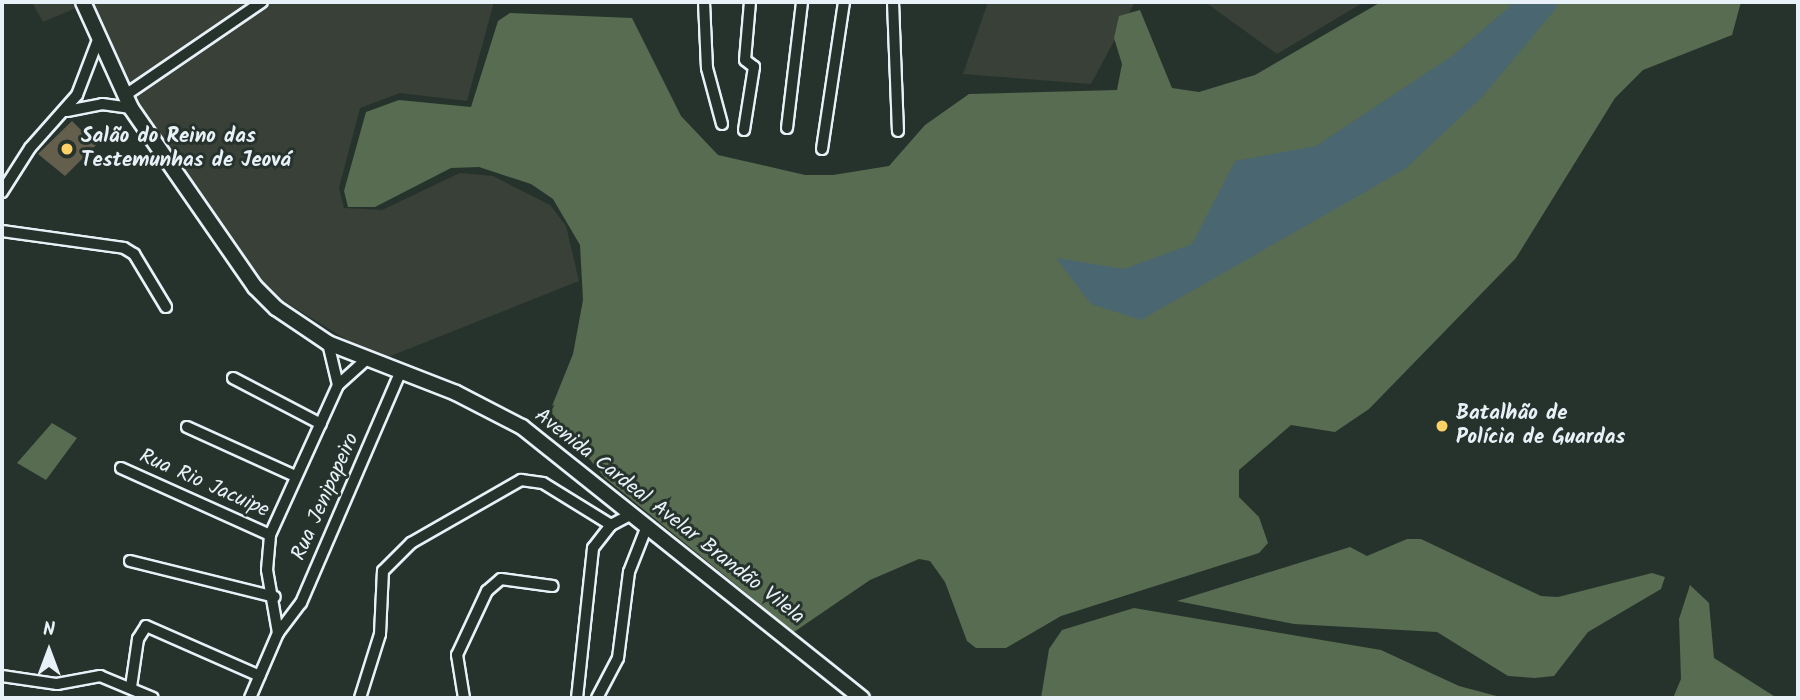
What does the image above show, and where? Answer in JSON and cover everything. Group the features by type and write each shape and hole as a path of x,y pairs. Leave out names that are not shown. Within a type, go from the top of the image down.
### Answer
{"main road":[{"name":"Avenida Cardeal Avelar Brandão Vilela","path":"83,2 127,102 255,287 294,323 328,342 401,371 522,427 841,677 862,698"}],"street":[{"path":"67,111 127,102 262,2"},
{"path":"704,2 707,68 722,124"},
{"path":"744,130 754,67 745,60 750,2"},
{"path":"787,128 802,2"},
{"path":"822,149 844,2"},
{"path":"893,2 898,131"},
{"path":"2,192 30,148 67,111 98,40"},
{"path":"2,231 124,248 134,254 166,307"},
{"path":"328,342 338,385"},
{"path":"250,698 278,633 275,597 267,569 270,535 338,385 368,358"},
{"name":"Rua Jenipapeiro","path":"278,633 301,603 401,371"},
{"path":"233,378 321,424"},
{"path":"187,427 295,476"},
{"name":"Rua Rio Jacuipe","path":"121,468 270,535"},
{"path":"360,698 380,634 383,572 411,543 521,480 543,483 611,525"},
{"path":"578,698 590,556 598,536 611,525 632,514"},
{"path":"597,698 618,658 629,572 647,526"},
{"path":"130,561 275,597"},
{"path":"464,698 457,655 487,591 500,579 553,586"},
{"path":"131,687 140,631 151,627 260,676"},
{"path":"2,676 57,684 100,676 153,698"}],"shaded area":[{"path":"32,2 90,2 43,22"},
{"path":"92,2 494,2 467,101 400,93 360,108 339,188 344,208 382,210 460,173 493,176 550,205 566,226 579,281 388,357 362,349 269,292 128,86"},
{"path":"988,2 1135,2 1091,84 963,74"},
{"path":"1205,2 1364,2 1277,54"}],"green space":[{"path":"1381,2 1741,2 1732,35 1643,70 1615,98 1516,258 1369,409 1335,432 1291,425 1239,470 1239,497 1259,517 1268,543 1259,553 1061,616 1006,648 976,648 967,641 945,582 930,561 919,559 870,580 794,632 605,478 550,411 573,354 583,300 580,245 553,199 531,184 479,167 451,168 375,207 348,207 344,191 366,112 399,100 471,107 498,21 510,13 632,18 681,116 718,155 805,175 833,175 889,166 925,125 969,94 1117,90 1122,64 1114,38 1119,16 1140,10 1172,88 1199,92 1255,75"},
{"path":"52,423 77,438 46,480 17,463"},
{"path":"1407,539 1421,539 1541,596 1558,597 1652,573 1665,577 1661,589 1588,632 1554,676 1535,678 1508,676 1437,632 1294,624 1177,601 1350,547 1367,556"},
{"path":"1690,585 1709,603 1714,658 1777,698 1673,698 1681,679 1679,619"},
{"path":"1134,608 1381,650 1459,686 1504,698 1041,698 1049,649 1062,630"}],"water":[{"path":"1515,2 1555,2 1557,7 1483,96 1405,169 1141,320 1091,304 1056,258 1124,269 1192,244 1235,161 1316,146 1452,56"}],"building":[{"name":"Salão do Reino das Testemunhas de Jeová","path":"72,121 96,145 65,176 38,154"}],"place":[{"name":"Salão do Reino das Testemunhas de Jeová","path":"67,149"},
{"name":"Batalhão de Polícia de Guardas","path":"1442,426"}]}
